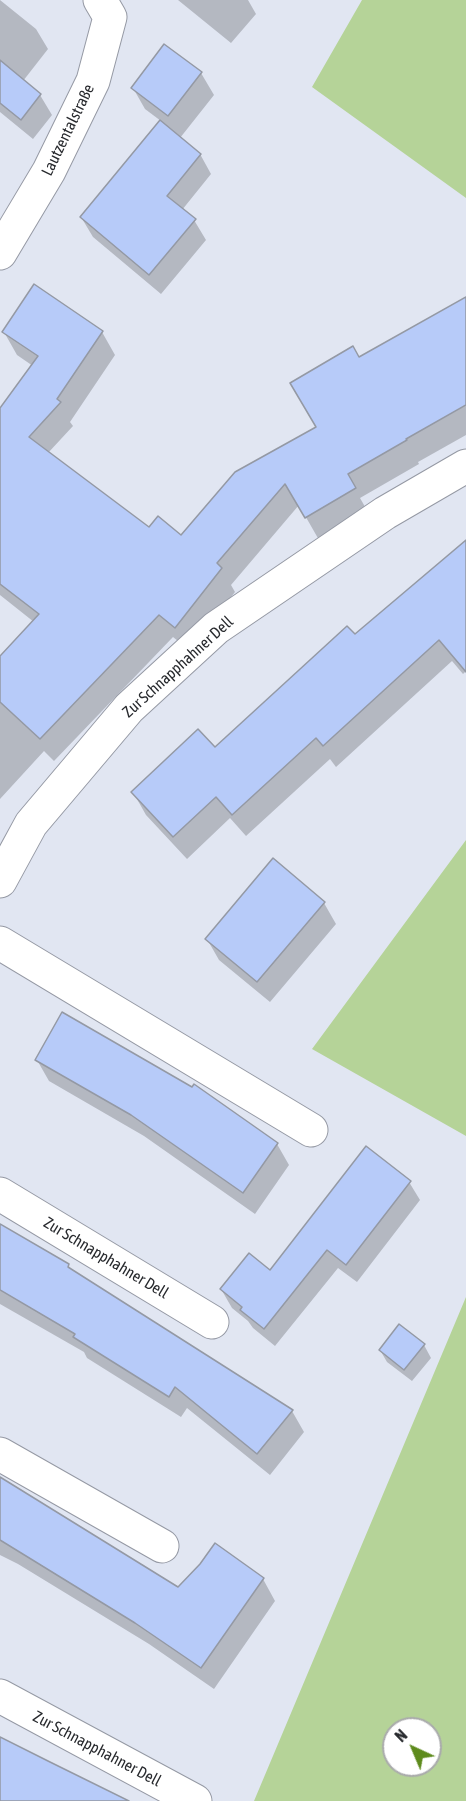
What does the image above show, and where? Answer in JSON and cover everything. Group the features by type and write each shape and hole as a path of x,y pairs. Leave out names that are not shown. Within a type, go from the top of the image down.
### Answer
{"street":[{"name":"Lautzentalstraße","path":"0,253 48,171 93,81 110,17 100,0"},
{"name":"Zur Schnapphahner Dell","path":"0,881 31,824 129,708 216,628 385,513 466,466"},
{"path":"0,943 311,1130"},
{"name":"Zur Schnapphahner Dell","path":"0,1194 212,1322"},
{"path":"0,1454 162,1546"},
{"name":"Zur Schnapphahner Dell","path":"0,1696 195,1801"}],"green space":[{"path":"362,0 466,0 466,198 312,87"},
{"path":"466,840 466,1136 312,1049"},
{"path":"466,1297 466,1801 254,1801"}],"building":[{"path":"164,44 202,72 168,116 131,88"},
{"path":"0,60 41,94 21,120 0,103"},
{"path":"160,120 201,154 167,196 196,219 149,275 80,217"},
{"path":"34,284 103,331 57,399 61,402 29,437 149,527 158,516 181,535 235,472 316,427 290,383 353,346 359,357 466,297 466,405 348,474 356,488 305,518 285,484 217,563 222,568 175,628 159,615 40,739 0,702 0,656 39,614 0,584 0,408 38,356 2,332"},
{"path":"466,540 466,672 439,640 323,746 316,738 232,815 216,797 173,837 131,792 198,729 215,747 347,626 355,634"},
{"path":"273,858 325,902 257,982 205,939"},
{"path":"62,1012 192,1087 194,1084 278,1143 243,1193 131,1115 35,1060"},
{"path":"366,1146 411,1181 346,1265 327,1250 264,1329 240,1310 242,1307 220,1289 249,1253 270,1270"},
{"path":"0,1224 69,1264 68,1267 293,1410 257,1454 175,1387 169,1397 73,1337 75,1334 0,1290"},
{"path":"399,1324 425,1344 404,1370 379,1350"},
{"path":"0,1477 178,1587 200,1564 215,1543 264,1578 201,1668 135,1623 0,1540"},
{"path":"0,1737 50,1762 129,1801 0,1801"}]}
